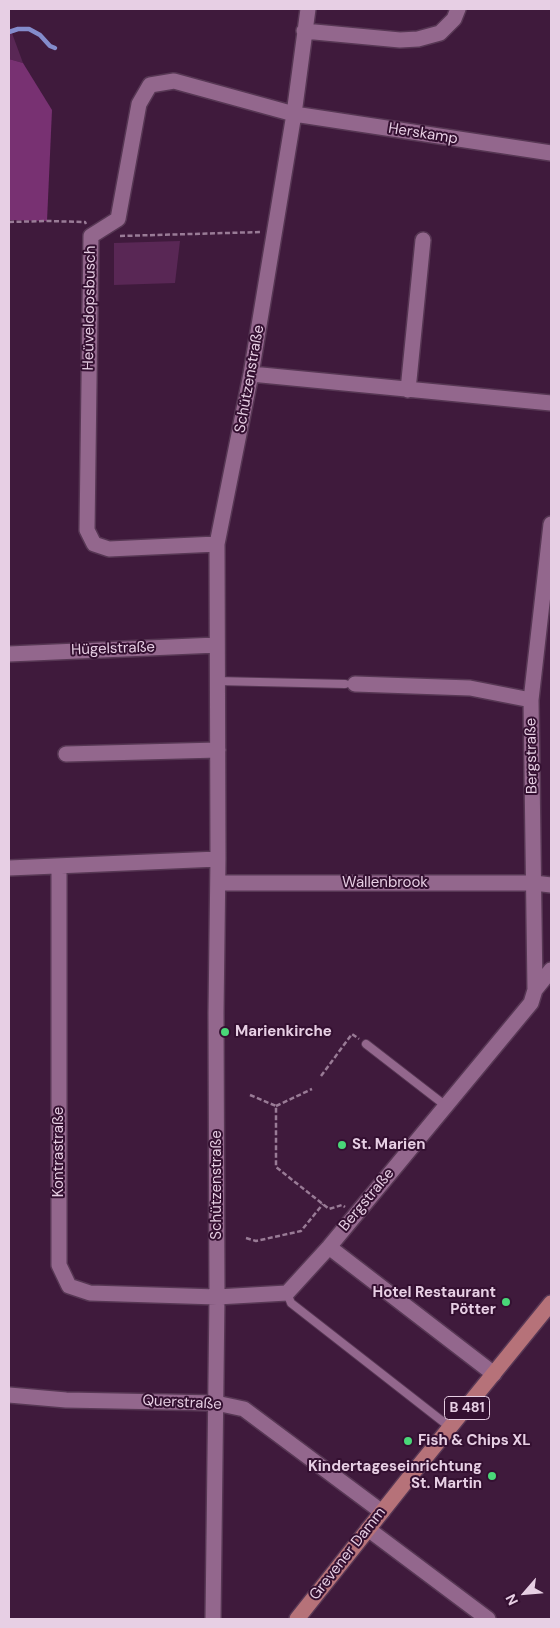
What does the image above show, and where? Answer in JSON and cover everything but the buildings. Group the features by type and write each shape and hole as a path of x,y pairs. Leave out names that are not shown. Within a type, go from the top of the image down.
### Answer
{"main road":[{"name":"Grevener Damm","path":"297,1619 551,1303"}],"street":[{"name":"Schützenstraße","path":"213,1619 217,1297 217,544 251,374 294,114 308,9"},
{"path":"304,31 400,40 418,39 440,32 454,19 458,9"},
{"name":"Heüveldopsbusch","path":"217,544 109,549 94,544 87,530 90,236 118,219 139,104 150,85 174,82 294,114"},
{"name":"Herskamp","path":"294,114 551,153"},
{"path":"408,390 422,240"},
{"path":"251,374 551,403"},
{"name":"Bergstraße","path":"536,990 531,700 551,524"},
{"name":"Hügelstraße","path":"9,654 217,644"},
{"path":"350,684 470,688 531,700"},
{"path":"66,754 218,750"},
{"path":"9,868 218,859"},
{"name":"Kontrastraße","path":"59,866 60,1265 69,1286 90,1293 217,1297"},
{"name":"Wallenbrook","path":"218,883 551,885"},
{"name":"Bergstraße","path":"287,1293 329,1247 531,1003 536,990 551,970"},
{"name":"Bergstraße","path":"329,1247 494,1374"},
{"path":"217,1297 287,1293"},
{"name":"Querstraße","path":"9,1395 66,1400 216,1403 244,1409 382,1512"},
{"path":"368,1529 488,1619"}],"lane":[{"path":"217,681 350,684"},
{"path":"366,1044 446,1106"},
{"path":"287,1293 292,1303 451,1428"}],"path":[{"path":"9,222 85,222 90,236"},
{"path":"120,236 275,232"},
{"path":"321,1076 352,1034 366,1044"},
{"path":"250,1095 276,1106 312,1089"},
{"path":"276,1106 276,1167 329,1209 342,1205 355,1215"},
{"path":"246,1238 256,1241 301,1231 323,1204"}],"shaded area":[{"path":"9,25 23,63 9,59"},
{"path":"9,59 23,63 52,110 47,221 9,220"},
{"path":"180,241 175,283 114,285 114,243"}],"waterway":[{"path":"9,32 18,29 29,29 40,35 50,46 55,48"}],"place":[{"name":"Marienkirche","path":"225,1032"},
{"name":"St. Marien","path":"342,1145"},
{"name":"Hotel Restaurant Pötter","path":"506,1302"},
{"name":"Fish & Chips XL","path":"408,1441"},
{"name":"Kindertageseinrichtung St. Martin","path":"492,1476"}]}
